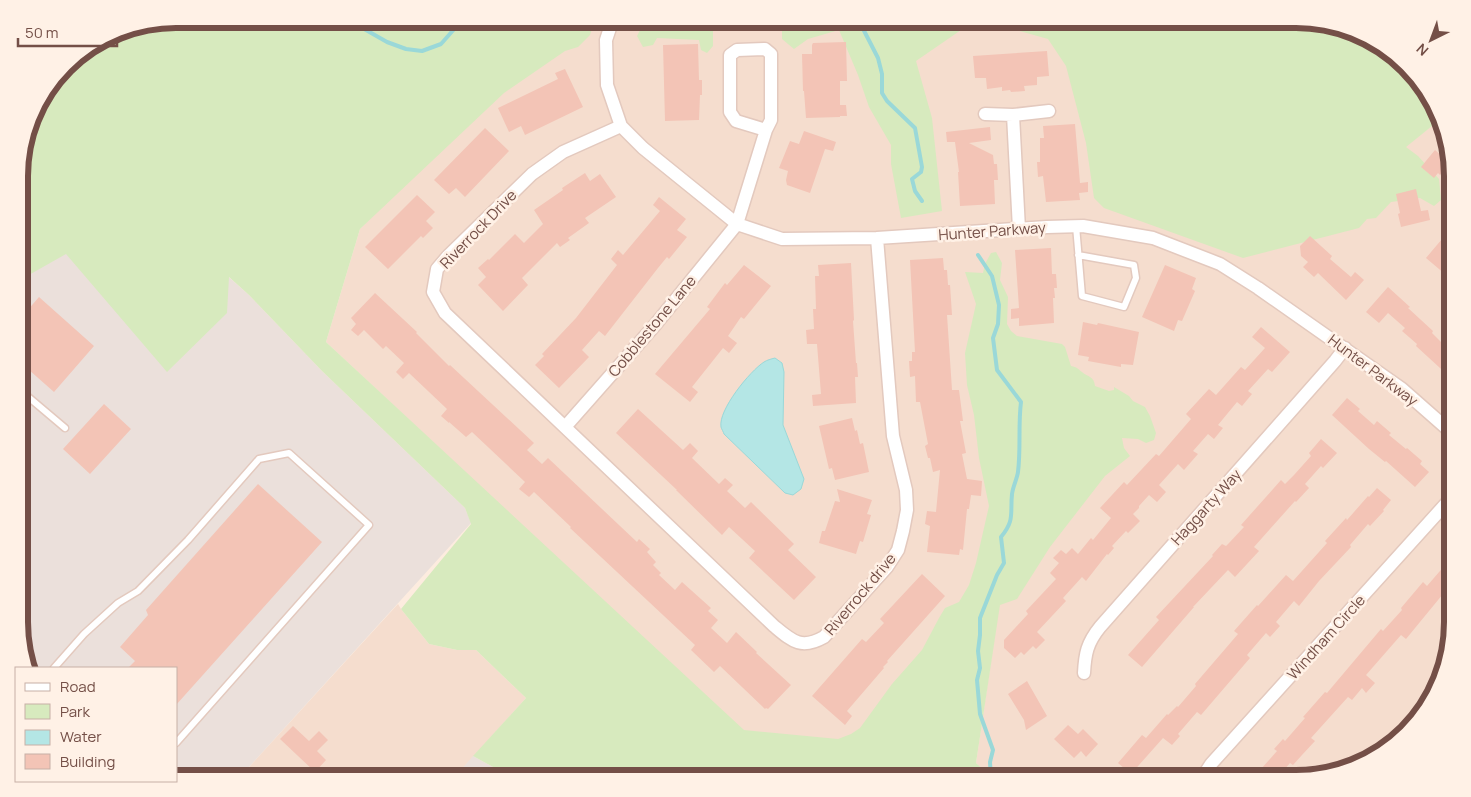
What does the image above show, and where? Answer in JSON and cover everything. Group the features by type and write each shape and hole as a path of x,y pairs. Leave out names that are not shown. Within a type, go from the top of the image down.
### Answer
{"street":[{"name":"Hunter Parkway","path":"610,28 606,40 608,86 621,126 643,148 737,224 782,239 877,238 1076,226 1153,238 1220,264 1258,288 1402,389 1444,425"},
{"path":"737,224 766,130 771,120 771,54 765,49 737,50 730,55 730,112 736,121 766,130"},
{"path":"985,114 1013,115 1049,111"},
{"path":"1013,115 1019,229"},
{"name":"Riverrock Drive","path":"565,427 444,313 433,292 437,269 532,174 563,152 621,126"},
{"name":"Cobblestone Lane","path":"565,427 655,324 737,224"},
{"name":"Riverrock drive","path":"565,427 774,626 790,639 803,644 814,643 824,637 888,567 898,550 904,531 907,510 906,490 893,436 877,238"},
{"name":"Haggarty Way","path":"1084,674 1088,646 1100,627 1345,348"},
{"name":"Windham Circle","path":"1208,769 1444,507"}],"lane":[{"path":"1076,226 1078,254 1082,296 1124,307 1136,278 1134,265 1078,254"},
{"path":"28,397 65,428"},
{"path":"55,667 84,634 118,603 138,592 188,540 259,459 289,454 369,525 178,741"}],"shaded area":[{"path":"551,28 1067,28 1303,224 1434,124 1442,157 1444,176 1444,621 1438,660 1432,678 1418,704 1393,733 1361,754 1343,762 1324,767 1305,769 983,769 976,763 999,606 845,769 782,769 326,342 360,229"},
{"path":"42,112 249,295 322,371 465,508 471,523 246,770 178,770 178,667 35,667 29,640 28,621 28,166 30,147"},
{"path":"398,604 429,644 457,650 476,650 526,698 461,770 246,770"},
{"path":"473,756 498,770 461,770"}],"green space":[{"path":"166,28 592,28 590,35 578,47 565,51 504,93 360,229 326,342 744,730 838,739 851,734 860,728 892,684 922,650 945,608 959,602 969,585 989,506 979,458 974,415 967,385 965,353 976,304 965,272 983,273 991,253 996,252 1002,263 1000,280 1008,297 1007,324 1011,331 1017,336 1062,344 1065,347 1071,366 1092,378 1095,386 1109,391 1114,390 1114,387 1145,407 1156,433 1154,440 1146,443 1138,439 1122,438 1124,448 1130,456 1105,476 1050,547 1017,599 1000,605 976,763 983,769 498,770 473,756 526,698 476,650 457,650 429,644 401,609 471,524 465,508 322,371 249,295 229,277 227,313 167,372 66,254 28,275 28,166 30,147 47,102 64,78 93,53 119,39 147,30"},
{"path":"640,28 713,28 713,46 707,53 701,50 699,40 657,38 653,45 643,47 637,36"},
{"path":"782,28 962,28 916,61 932,118 942,211 901,218 891,164 891,145 869,107 839,30 808,39 794,49 782,39"},
{"path":"1009,28 1295,28 1314,29 1343,35 1361,43 1393,64 1407,78 1424,102 1434,125 1406,147 1418,156 1439,179 1441,200 1434,206 1420,198 1391,202 1376,218 1367,219 1359,228 1243,258 1104,208 1094,198 1086,143 1066,66 1048,39"}],"water":[{"path":"775,358 782,363 784,372 783,425 804,479 801,489 793,495 785,493 724,434 721,427 724,411 743,382 764,362"}],"building":[{"path":"762,28 776,28 776,29 762,30"},
{"path":"846,42 847,81 840,81 840,105 846,105 847,116 806,118 802,54 812,54 813,43"},
{"path":"698,44 699,80 702,80 699,120 665,121 663,45"},
{"path":"1047,51 1049,76 1037,77 1037,85 1024,86 1025,91 1002,91 1002,87 987,89 986,78 975,78 973,56"},
{"path":"565,69 583,107 525,135 521,126 509,132 498,108 558,79 555,73"},
{"path":"1075,124 1080,183 1088,182 1088,192 1079,193 1080,200 1046,202 1043,176 1038,177 1037,162 1040,162 1040,138 1044,138 1043,126"},
{"path":"990,127 991,140 969,143 993,155 994,164 997,164 998,180 994,180 995,204 960,206 959,172 955,142 947,142 946,132"},
{"path":"485,128 509,151 465,197 456,188 449,194 434,180"},
{"path":"804,131 836,142 833,151 825,149 810,193 787,185 788,171 779,168 790,141 799,144"},
{"path":"1435,150 1442,156 1443,171 1440,175 1438,173 1434,178 1421,167"},
{"path":"585,173 590,181 600,174 616,197 585,218 589,223 568,238 570,240 560,247 557,243 522,278 528,285 503,311 478,285 486,277 478,268 489,260 515,234 524,243 543,224 534,210"},
{"path":"1416,189 1421,211 1428,210 1430,220 1401,227 1396,194"},
{"path":"417,195 435,212 426,221 433,228 423,238 421,236 388,269 365,247"},
{"path":"659,197 686,219 677,230 687,237 669,259 667,257 605,336 599,331 582,350 589,357 559,388 535,365 544,356 542,354 576,318 617,265 611,259 618,250 623,255 660,211 653,205"},
{"path":"1310,236 1332,256 1330,259 1351,277 1355,272 1364,280 1346,300 1318,273 1314,277 1303,267 1308,262 1301,256 1300,246"},
{"path":"1442,239 1444,241 1444,273 1426,258"},
{"path":"1051,248 1052,274 1056,274 1057,288 1054,288 1055,298 1053,298 1054,323 1019,326 1019,318 1011,319 1011,309 1019,308 1015,250"},
{"path":"943,258 944,270 947,270 948,285 950,285 952,315 947,315 952,390 959,390 963,421 960,421 966,453 962,454 967,479 982,481 981,496 971,495 969,509 967,509 963,550 960,549 959,555 927,552 930,526 925,524 927,511 936,512 940,470 933,472 930,458 928,458 925,446 928,444 920,402 916,402 915,376 910,377 909,361 912,361 912,352 915,352 910,260"},
{"path":"851,263 853,321 858,377 855,377 856,403 813,406 812,395 821,394 817,344 807,344 806,330 814,329 813,309 816,309 815,276 819,276 818,265"},
{"path":"744,265 771,286 744,319 741,317 728,336 737,343 729,353 723,348 692,387 698,392 690,402 655,374 710,309 707,307 725,283 727,285"},
{"path":"1165,265 1196,278 1192,289 1195,291 1182,321 1178,320 1174,331 1142,317"},
{"path":"1388,287 1410,307 1408,308 1433,331 1432,333 1444,345 1444,372 1416,346 1417,344 1402,331 1405,328 1388,313 1379,323 1366,312"},
{"path":"375,293 417,332 449,366 534,443 527,450 542,464 548,458 637,542 639,539 650,549 647,552 656,562 653,565 661,573 659,575 675,590 682,582 711,608 708,611 718,620 711,628 727,643 736,632 791,685 768,709 765,709 720,666 714,672 691,650 695,645 534,492 529,497 519,489 525,482 472,432 466,437 441,416 447,409 409,373 403,379 396,372 404,363 386,346 383,349 364,330 358,336 351,330 356,324 351,318"},
{"path":"39,297 94,346 54,392 28,369 28,310"},
{"path":"1083,322 1097,325 1098,323 1139,332 1133,365 1121,364 1121,367 1088,361 1089,357 1078,355"},
{"path":"1261,327 1290,352 1272,372 1268,369 1248,391 1252,394 1242,406 1237,402 1218,425 1223,428 1214,439 1208,434 1193,451 1198,454 1184,470 1178,464 1159,485 1166,492 1157,502 1149,495 1139,506 1133,514 1140,521 1128,533 1126,531 1112,546 1114,548 1086,581 1082,577 1063,598 1066,601 1037,632 1045,640 1036,649 1033,646 1024,655 1021,652 1015,658 1004,648 1004,640 1028,614 1026,611 1056,579 1050,573 1059,563 1053,558 1061,550 1066,554 1072,548 1078,554 1091,538 1093,540 1111,518 1100,508 1124,482 1127,485 1156,454 1159,456 1191,419 1186,414 1209,389 1216,395 1241,367 1245,370 1265,348 1252,337"},
{"path":"1347,398 1374,425 1377,421 1391,433 1389,435 1422,461 1420,464 1429,472 1415,487 1332,415"},
{"path":"104,404 131,429 90,474 63,449"},
{"path":"638,409 683,450 690,443 698,451 692,458 719,484 725,478 733,485 727,491 745,508 751,502 794,544 788,550 816,577 794,600 749,558 755,551 729,527 722,535 616,433"},
{"path":"852,418 860,444 863,443 869,472 835,480 832,468 829,469 819,426"},
{"path":"1321,439 1337,453 1323,468 1321,466 1305,484 1309,488 1254,547 1259,551 1235,577 1228,570 1193,607 1142,667 1128,655 1159,620 1156,617 1222,544 1226,546 1244,527 1241,525 1281,480 1285,484 1294,475 1311,456 1309,453"},
{"path":"258,484 322,542 178,703 178,667 129,667 135,661 120,647 148,615 146,610"},
{"path":"1377,488 1391,500 1384,511 1370,526 1368,524 1350,545 1351,547 1319,581 1299,606 1294,601 1276,622 1280,626 1270,637 1266,633 1247,655 1250,658 1201,715 1197,712 1178,734 1180,736 1172,745 1163,738 1135,769 1125,769 1118,763 1142,735 1146,738 1167,714 1178,707 1238,634 1234,631 1257,605 1286,575 1293,581 1327,543 1325,541"},
{"path":"837,489 872,500 867,514 871,515 863,542 860,541 856,554 819,543 835,501 840,502"},
{"path":"1444,566 1444,593 1406,639 1401,635 1366,675 1375,683 1366,693 1362,688 1352,700 1348,697 1311,738 1315,741 1293,765 1290,763 1285,769 1261,769 1277,751 1274,749 1283,739 1285,741 1305,718 1303,717 1325,692 1327,693 1381,629 1383,631 1402,610 1401,608 1423,582 1427,586"},
{"path":"922,574 945,596 887,661 884,668 847,711 852,716 845,725 812,696 862,639 866,642 884,623 880,619"},
{"path":"1027,681 1047,716 1026,730 1024,720 1008,694"},
{"path":"1068,725 1078,734 1083,729 1098,744 1086,757 1081,751 1074,758 1054,739"},
{"path":"293,726 309,741 319,731 328,740 317,751 326,760 317,770 313,770 280,739"}],"waterway":[{"path":"362,28 387,42 406,49 422,51 441,44 455,28"},
{"path":"863,28 878,58 882,74 882,93 887,101 915,128 922,167 921,172 912,179 915,191 922,201"},
{"path":"978,255 992,276 999,305 998,324 993,338 997,370 1021,402 1018,472 1012,494 1010,521 1001,537 1004,563 997,575 980,618 978,651 980,668 977,680 980,714 993,750 990,769"}]}
